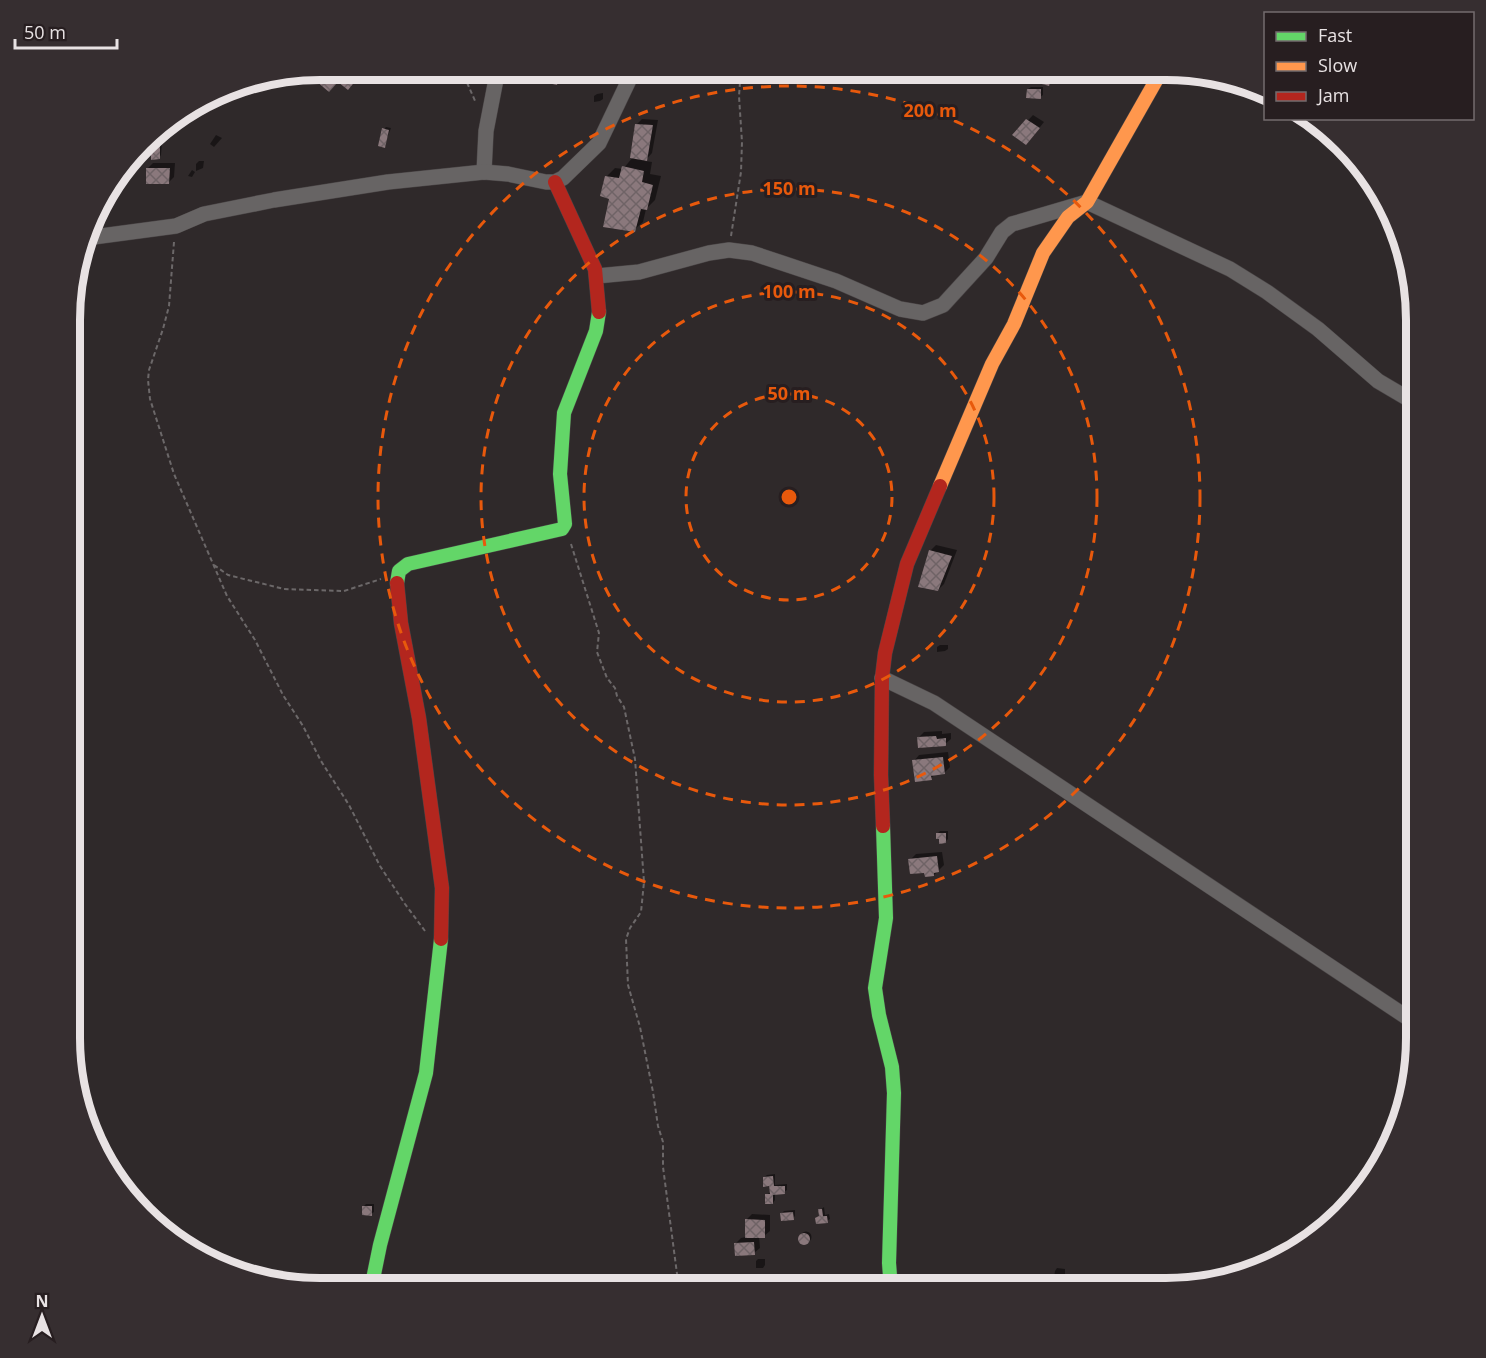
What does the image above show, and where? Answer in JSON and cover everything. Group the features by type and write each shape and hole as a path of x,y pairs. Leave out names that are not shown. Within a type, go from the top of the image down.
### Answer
{"street":[{"path":"484,172 486,131 496,80"},
{"path":"94,237 176,226 204,214 388,182 484,172 555,182 599,142 629,80"},
{"path":"890,1278 894,1093 892,1068 875,988 886,918 880,775 882,678 885,653 907,564 992,364 1014,324 1043,253 1068,217 1087,202 1156,80"},
{"path":"373,1278 426,1073 442,928 442,888 419,718 401,623 397,584 399,571 408,564 549,533 562,529 565,524 560,474 564,413 596,331 599,313 597,276 592,260 555,182"},
{"path":"597,276 639,272 709,253 729,250 752,253 836,281 900,309 922,313 943,305 986,258 1012,224 1087,202 1185,247 1239,275 1318,329 1378,381 1406,398"},
{"path":"882,678 934,703 1406,1017"}],"path":[{"path":"466,80 486,131"},
{"path":"729,250 741,172 740,80"},
{"path":"176,226 169,306 148,380 150,399 174,474 226,596 255,640 283,695 349,805 380,866 425,932"},
{"path":"565,524 599,633 597,652 607,678 615,688 624,707 635,759 644,882 641,912 630,928 626,939 628,985 642,1037 663,1142 663,1167 678,1278"},
{"path":"213,565 228,575 262,584 284,589 327,591 344,591 363,586 399,571"}],"building":[{"path":"315,80 356,80 348,90 338,82 329,92"},
{"path":"538,80 558,80 557,85"},
{"path":"1032,80 1051,80 1049,86"},
{"path":"1027,89 1041,89 1041,99 1026,98"},
{"path":"1026,119 1040,128 1026,145 1012,135"},
{"path":"635,124 653,125 647,161 630,158"},
{"path":"382,128 389,130 385,148 378,146"},
{"path":"156,144 160,144 160,159 151,160 151,149"},
{"path":"622,166 644,171 642,182 653,185 647,210 641,209 635,232 603,227 609,199 600,196 605,176 619,178"},
{"path":"146,168 170,168 169,184 146,184"},
{"path":"929,550 952,556 938,591 918,587"},
{"path":"936,736 937,739 946,738 946,746 918,748 917,737"},
{"path":"943,757 945,774 931,776 932,780 915,782 912,760"},
{"path":"936,833 946,833 946,843 939,844"},
{"path":"937,856 939,872 934,873 934,876 925,877 924,873 910,874 908,859"},
{"path":"773,1176 774,1186 785,1186 785,1194 773,1195 773,1204 765,1204 765,1194 770,1194 769,1186 763,1187 763,1177"},
{"path":"362,1206 372,1206 372,1216 362,1215"},
{"path":"818,1209 822,1209 823,1216 827,1216 828,1223 816,1224 815,1218 819,1216"},
{"path":"793,1212 794,1220 781,1221 780,1213"},
{"path":"745,1219 765,1220 765,1238 745,1238"},
{"path":"806,1233 810,1239 806,1245 802,1245 798,1237"},
{"path":"754,1242 755,1255 735,1256 734,1243"}],"traffic: fast":[{"path":"397,583 399,571 408,564 562,529 565,524 560,474 564,413 596,331 599,312"},
{"path":"883,826 886,918 875,988 892,1067 894,1093 890,1278"},
{"path":"373,1278 426,1073 441,939"}],"traffic: slow":[{"path":"940,486 992,364 1014,324 1043,253 1068,217 1087,202 1156,80"}],"traffic: jam":[{"path":"555,182 595,269 599,312"},
{"path":"883,826 882,678 885,653 907,564 940,486"},
{"path":"397,583 401,623 419,718 442,888 441,939"}]}
